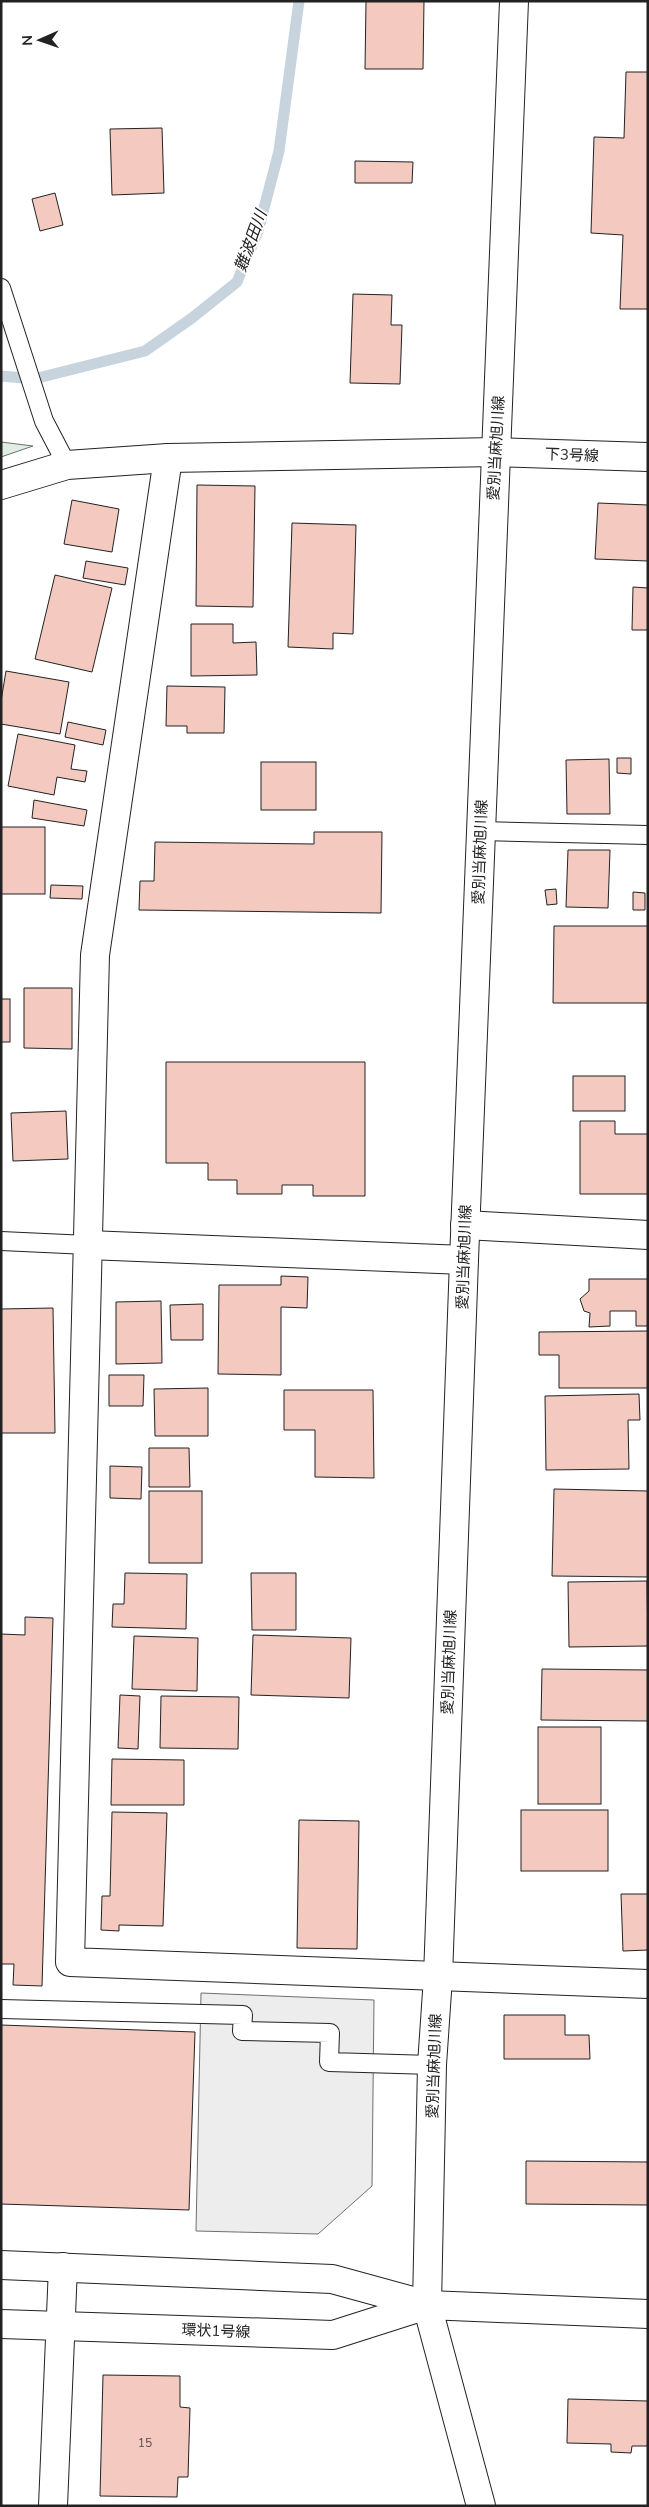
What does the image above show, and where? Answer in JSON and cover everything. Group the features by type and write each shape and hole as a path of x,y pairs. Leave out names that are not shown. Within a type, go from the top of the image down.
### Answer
{"main road":[{"name":"愛別当麻旭川線","path":"481,2506 427,2305 432,2065 438,1977 465,1225 514,1"},
{"name":"下3号線","path":"1,485 67,465 168,458 496,452 648,457"},
{"path":"168,458 94,955 70,1962 648,1984"},
{"path":"465,1225 648,1235"},
{"path":"88,1245 464,1260"},
{"name":"環状1号線","path":"1,2265 332,2279 427,2305 648,2314"},
{"path":"53,2506 63,2267"},
{"name":"環状1号線","path":"1,2324 333,2335 427,2305"}],"lane":[{"path":"1,288 44,421 67,465"},
{"path":"481,831 648,835"},
{"path":"1,1240 88,1245"},
{"path":"1,2009 243,2015 242,2031 330,2033 329,2062 432,2065"}],"green space":[{"path":"1,442 33,446 1,457"}],"shaded area":[{"path":"201,1993 374,2000 372,2186 318,2234 196,2231"}],"building":[{"path":"366,1 424,1 423,69 365,69"},
{"path":"626,72 648,72 648,309 620,309 623,235 591,233 594,137 624,138"},
{"path":"162,128 164,193 112,195 110,129"},
{"path":"355,161 413,162 412,183 355,183"},
{"path":"55,193 63,225 40,231 32,199"},
{"path":"353,294 392,295 391,325 402,325 400,384 350,383"},
{"path":"197,485 255,486 253,607 196,606"},
{"path":"72,500 119,509 112,552 64,544"},
{"path":"598,503 648,505 648,561 595,559"},
{"path":"292,523 356,525 353,634 333,633 333,649 288,647"},
{"path":"86,561 128,568 125,585 83,578"},
{"path":"55,575 112,588 92,672 35,659"},
{"path":"633,587 648,588 648,630 632,630"},
{"path":"191,624 233,624 233,643 256,642 257,675 191,676"},
{"path":"6,671 69,682 60,734 1,724 1,701"},
{"path":"167,686 225,687 224,733 187,733 187,726 166,726"},
{"path":"68,722 106,730 103,745 65,737"},
{"path":"18,734 75,745 71,769 87,771 85,782 57,777 54,795 8,786"},
{"path":"617,758 631,758 631,774 617,773"},
{"path":"609,759 610,814 567,814 566,760"},
{"path":"261,762 316,762 316,810 261,810"},
{"path":"34,800 87,810 84,826 32,818"},
{"path":"1,827 45,827 45,894 1,894"},
{"path":"314,832 382,832 381,913 139,910 140,881 154,881 155,842 314,844"},
{"path":"568,850 610,850 608,908 566,907"},
{"path":"51,885 83,886 82,899 50,898"},
{"path":"556,889 557,904 547,905 545,890"},
{"path":"633,892 645,893 645,910 633,910"},
{"path":"554,926 648,926 648,1003 553,1003"},
{"path":"24,988 72,988 72,1049 24,1048"},
{"path":"1,999 10,999 10,1042 1,1042"},
{"path":"166,1062 365,1062 365,1196 313,1196 313,1185 282,1185 282,1194 237,1194 237,1180 208,1180 208,1163 166,1163"},
{"path":"573,1076 625,1076 625,1111 573,1111"},
{"path":"66,1111 68,1159 13,1161 11,1113"},
{"path":"580,1121 615,1121 615,1134 648,1134 648,1194 580,1194"},
{"path":"281,1276 308,1277 307,1308 281,1307 281,1375 218,1374 219,1285 281,1285"},
{"path":"589,1279 648,1279 648,1326 636,1326 636,1311 610,1311 610,1326 589,1327 590,1313 584,1311 580,1299 589,1291"},
{"path":"161,1301 162,1363 116,1364 116,1302"},
{"path":"203,1304 203,1340 171,1340 170,1305"},
{"path":"53,1308 55,1433 1,1433 1,1309"},
{"path":"648,1331 648,1388 559,1388 559,1355 539,1355 539,1332"},
{"path":"109,1375 144,1375 143,1406 109,1406"},
{"path":"208,1388 208,1436 155,1436 154,1389"},
{"path":"284,1390 373,1390 374,1478 315,1477 315,1430 284,1430"},
{"path":"639,1394 640,1420 628,1420 629,1469 546,1470 545,1396"},
{"path":"149,1448 189,1448 190,1487 149,1487"},
{"path":"110,1466 142,1467 141,1499 110,1498"},
{"path":"554,1489 648,1491 648,1577 552,1576"},
{"path":"149,1491 202,1491 202,1563 149,1563"},
{"path":"125,1573 187,1574 186,1629 112,1627 113,1604 124,1604"},
{"path":"251,1573 296,1573 296,1630 252,1630"},
{"path":"647,1581 648,1646 569,1647 568,1582"},
{"path":"25,1617 53,1618 42,1986 13,1985 14,1964 1,1964 1,1634 25,1635"},
{"path":"253,1635 351,1638 349,1698 251,1695"},
{"path":"134,1636 198,1638 197,1691 132,1689"},
{"path":"542,1669 648,1670 648,1721 541,1720"},
{"path":"120,1695 140,1696 138,1749 118,1748"},
{"path":"161,1696 239,1697 238,1749 160,1748"},
{"path":"538,1727 601,1727 601,1804 538,1804"},
{"path":"112,1759 184,1760 184,1805 111,1805"},
{"path":"521,1810 608,1810 608,1871 521,1871"},
{"path":"112,1812 167,1813 163,1926 119,1925 119,1931 101,1930 102,1896 110,1896"},
{"path":"299,1820 359,1821 357,1949 297,1948"},
{"path":"621,1894 648,1894 648,1950 623,1951"},
{"path":"504,2015 565,2015 565,2035 589,2035 590,2059 504,2059"},
{"path":"1,2025 195,2032 189,2210 1,2204"},
{"path":"526,2161 648,2162 648,2205 526,2204"},
{"path":"103,2375 180,2376 180,2407 190,2408 188,2477 178,2477 177,2497 100,2496"},
{"path":"568,2399 648,2401 648,2446 632,2446 631,2453 611,2452 611,2444 567,2443"}],"waterway":[{"name":"難波田川","path":"1,376 34,379 145,351 192,318 237,282 258,231 279,151 299,1"}]}
